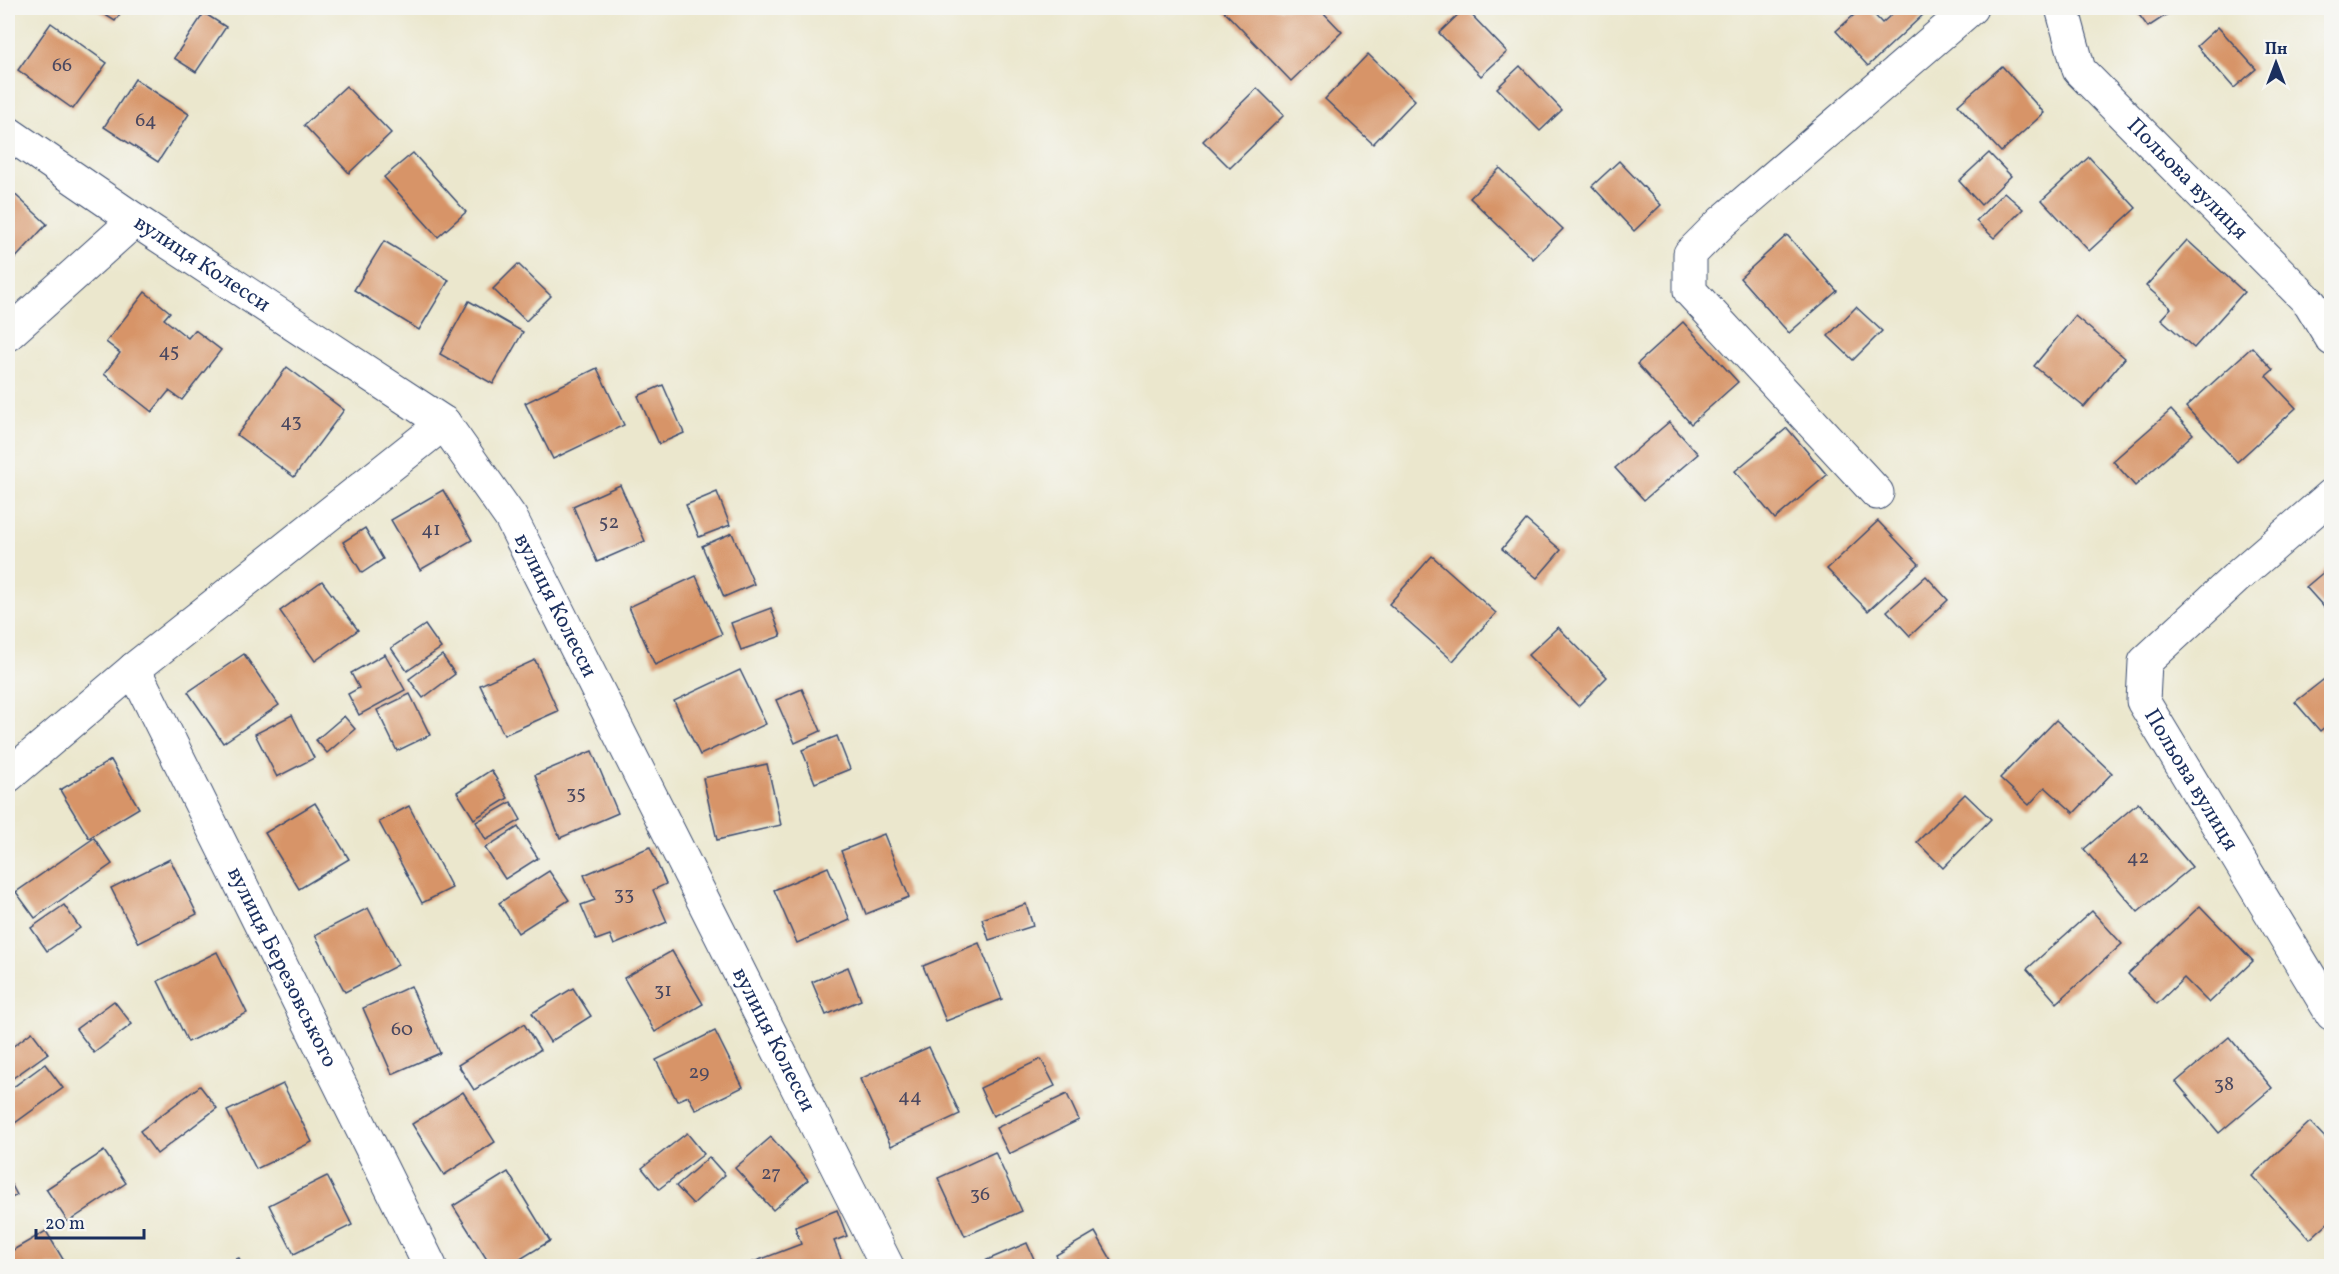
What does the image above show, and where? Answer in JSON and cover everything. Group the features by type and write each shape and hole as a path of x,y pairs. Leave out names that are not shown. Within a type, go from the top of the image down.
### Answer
{"street":[{"path":"1877,493 1690,291 1690,254 1722,222 1971,8"},
{"name":"Польова вулиця","path":"2062,8 2079,70 2310,303 2331,339"},
{"name":"вулиця Колесси","path":"8,133 135,220 444,423 511,518 887,1266"},
{"path":"8,334 135,220"},
{"path":"8,776 134,669 444,423"},
{"name":"Польова вулиця","path":"2331,495 2238,576 2145,662 2143,701 2331,1014"},
{"name":"вулиця Березовського","path":"134,669 430,1266"}],"building":[{"path":"94,8 124,8 115,21"},
{"path":"1221,8 1319,8 1342,32 1291,81"},
{"path":"1465,8 1507,52 1481,76 1439,33"},
{"path":"1862,8 1868,8 1882,23 1899,8 1918,8 1924,14 1868,66 1836,31"},
{"path":"2134,8 2177,8 2148,27"},
{"path":"204,13 226,27 196,72 174,58"},
{"path":"51,23 107,63 73,109 18,70"},
{"path":"2218,27 2256,69 2234,88 2197,46"},
{"path":"1368,54 1415,100 1373,144 1325,99"},
{"path":"1520,66 1562,110 1540,131 1497,88"},
{"path":"2002,66 2044,113 2001,152 1958,105"},
{"path":"135,79 189,114 158,162 104,127"},
{"path":"346,86 391,133 349,173 304,125"},
{"path":"1257,88 1284,115 1230,168 1203,141"},
{"path":"413,153 466,212 438,237 384,177"},
{"path":"1989,153 2011,176 1981,205 1959,181"},
{"path":"2089,157 2136,208 2089,251 2042,200"},
{"path":"1619,161 1661,205 1634,231 1592,186"},
{"path":"1500,168 1563,229 1533,259 1470,198"},
{"path":"8,188 47,224 11,263 8,260"},
{"path":"2004,192 2023,209 1994,238 1976,221"},
{"path":"1787,235 1837,291 1789,333 1740,278"},
{"path":"2187,240 2244,292 2194,348 2161,319 2171,308 2146,286"},
{"path":"384,241 449,280 419,330 354,290"},
{"path":"518,264 551,296 526,321 493,289"},
{"path":"145,292 170,312 164,319 188,338 195,330 221,350 182,400 169,391 152,412 104,374 120,353 106,342"},
{"path":"469,301 523,332 493,384 440,354"},
{"path":"1856,307 1882,331 1853,360 1828,336"},
{"path":"2075,316 2125,358 2084,407 2034,366"},
{"path":"1683,322 1738,382 1691,424 1637,364"},
{"path":"2252,347 2273,370 2266,376 2296,408 2237,462 2186,407"},
{"path":"287,367 344,410 294,477 237,435"},
{"path":"597,368 624,425 553,459 525,403"},
{"path":"663,385 684,433 659,444 638,396"},
{"path":"2171,410 2193,434 2135,486 2113,461"},
{"path":"1669,422 1698,454 1644,500 1615,468"},
{"path":"1787,428 1827,475 1775,519 1735,471"},
{"path":"620,485 645,541 597,562 573,506"},
{"path":"443,490 472,540 420,570 391,520"},
{"path":"717,492 730,525 699,537 686,505"},
{"path":"1526,520 1561,550 1537,578 1502,549"},
{"path":"1878,521 1919,564 1868,611 1827,569"},
{"path":"365,528 383,559 362,573 343,542"},
{"path":"732,533 754,584 724,597 702,546"},
{"path":"1432,556 1496,613 1453,661 1389,604"},
{"path":"2332,565 2332,616 2306,587"},
{"path":"696,576 722,634 655,665 629,607"},
{"path":"1926,576 1948,600 1910,636 1887,611"},
{"path":"322,581 358,630 315,661 280,611"},
{"path":"771,608 781,636 741,650 731,623"},
{"path":"425,625 441,648 407,671 391,648"},
{"path":"1558,627 1607,677 1578,706 1528,655"},
{"path":"244,654 279,705 223,743 188,692"},
{"path":"385,654 405,690 359,715 348,694 359,688 351,673"},
{"path":"442,655 455,674 423,698 409,679"},
{"path":"535,660 558,711 504,735 480,685"},
{"path":"740,670 766,724 700,755 674,701"},
{"path":"2332,673 2332,721 2320,731 2295,702"},
{"path":"802,689 821,731 795,743 776,700"},
{"path":"410,694 430,735 397,751 377,710"},
{"path":"292,715 314,758 277,777 255,734"},
{"path":"344,716 355,729 327,753 316,740"},
{"path":"2056,720 2112,773 2074,813 2045,787 2029,805 2000,778"},
{"path":"837,736 850,769 815,783 802,750"},
{"path":"592,751 618,813 560,838 535,775"},
{"path":"111,760 139,808 89,838 60,790"},
{"path":"767,764 781,825 717,840 703,778"},
{"path":"491,770 508,798 474,819 457,792"},
{"path":"1965,794 1991,819 1943,868 1917,842"},
{"path":"511,802 521,820 486,840 476,822"},
{"path":"315,803 349,859 299,889 265,833"},
{"path":"2138,803 2192,867 2138,912 2084,849"},
{"path":"409,806 452,888 422,903 379,822"},
{"path":"518,827 538,858 505,879 485,848"},
{"path":"884,834 909,897 866,914 841,851"},
{"path":"94,838 112,864 35,918 16,892"},
{"path":"650,847 666,884 653,890 667,922 614,945 610,935 596,940 581,905 595,900 584,875"},
{"path":"170,859 197,914 139,943 111,888"},
{"path":"828,867 850,920 797,943 774,890"},
{"path":"549,871 569,900 518,933 499,903"},
{"path":"1026,904 1033,926 989,940 982,919"},
{"path":"64,905 80,928 47,951 31,928"},
{"path":"2200,906 2253,961 2209,1003 2184,978 2157,1004 2128,974"},
{"path":"368,908 398,965 345,992 315,935"},
{"path":"2092,911 2122,944 2057,1003 2027,969"},
{"path":"979,943 1002,999 946,1021 923,966"},
{"path":"672,951 703,1004 655,1032 624,978"},
{"path":"217,952 247,1013 188,1042 158,981"},
{"path":"848,967 861,1000 826,1015 812,982"},
{"path":"411,986 440,1053 392,1074 363,1008"},
{"path":"573,988 591,1016 550,1042 532,1013"},
{"path":"114,1001 132,1024 94,1053 76,1029"},
{"path":"524,1024 540,1050 474,1090 458,1065"},
{"path":"715,1031 743,1087 696,1110 688,1096 677,1101 656,1060"},
{"path":"32,1032 48,1053 13,1078 8,1070 8,1050"},
{"path":"2229,1037 2272,1088 2219,1133 2176,1082"},
{"path":"929,1047 960,1114 891,1146 860,1079"},
{"path":"1041,1059 1055,1086 993,1116 980,1088"},
{"path":"45,1064 63,1088 8,1128 8,1091"},
{"path":"283,1084 312,1142 256,1169 227,1111"},
{"path":"200,1086 217,1108 157,1154 140,1131"},
{"path":"463,1092 495,1142 444,1175 412,1124"},
{"path":"1067,1094 1079,1120 1009,1154 996,1128"},
{"path":"2310,1122 2332,1145 2332,1219 2310,1239 2252,1176"},
{"path":"687,1133 704,1154 659,1189 642,1168"},
{"path":"771,1137 808,1180 773,1210 735,1168"},
{"path":"104,1151 126,1183 68,1222 46,1189"},
{"path":"995,1152 1022,1211 965,1236 938,1178"},
{"path":"709,1157 725,1175 693,1204 676,1186"},
{"path":"508,1172 550,1241 509,1266 491,1266 453,1206"},
{"path":"327,1176 352,1225 294,1254 269,1205"},
{"path":"8,1178 17,1195 8,1200"},
{"path":"837,1210 847,1236 834,1241 844,1266 752,1266 751,1263 801,1244 795,1227"},
{"path":"46,1231 67,1266 8,1266 8,1253"},
{"path":"1095,1232 1115,1266 1062,1266 1056,1255"},
{"path":"1027,1243 1037,1266 973,1266"},
{"path":"239,1258 243,1266 219,1266"}]}
